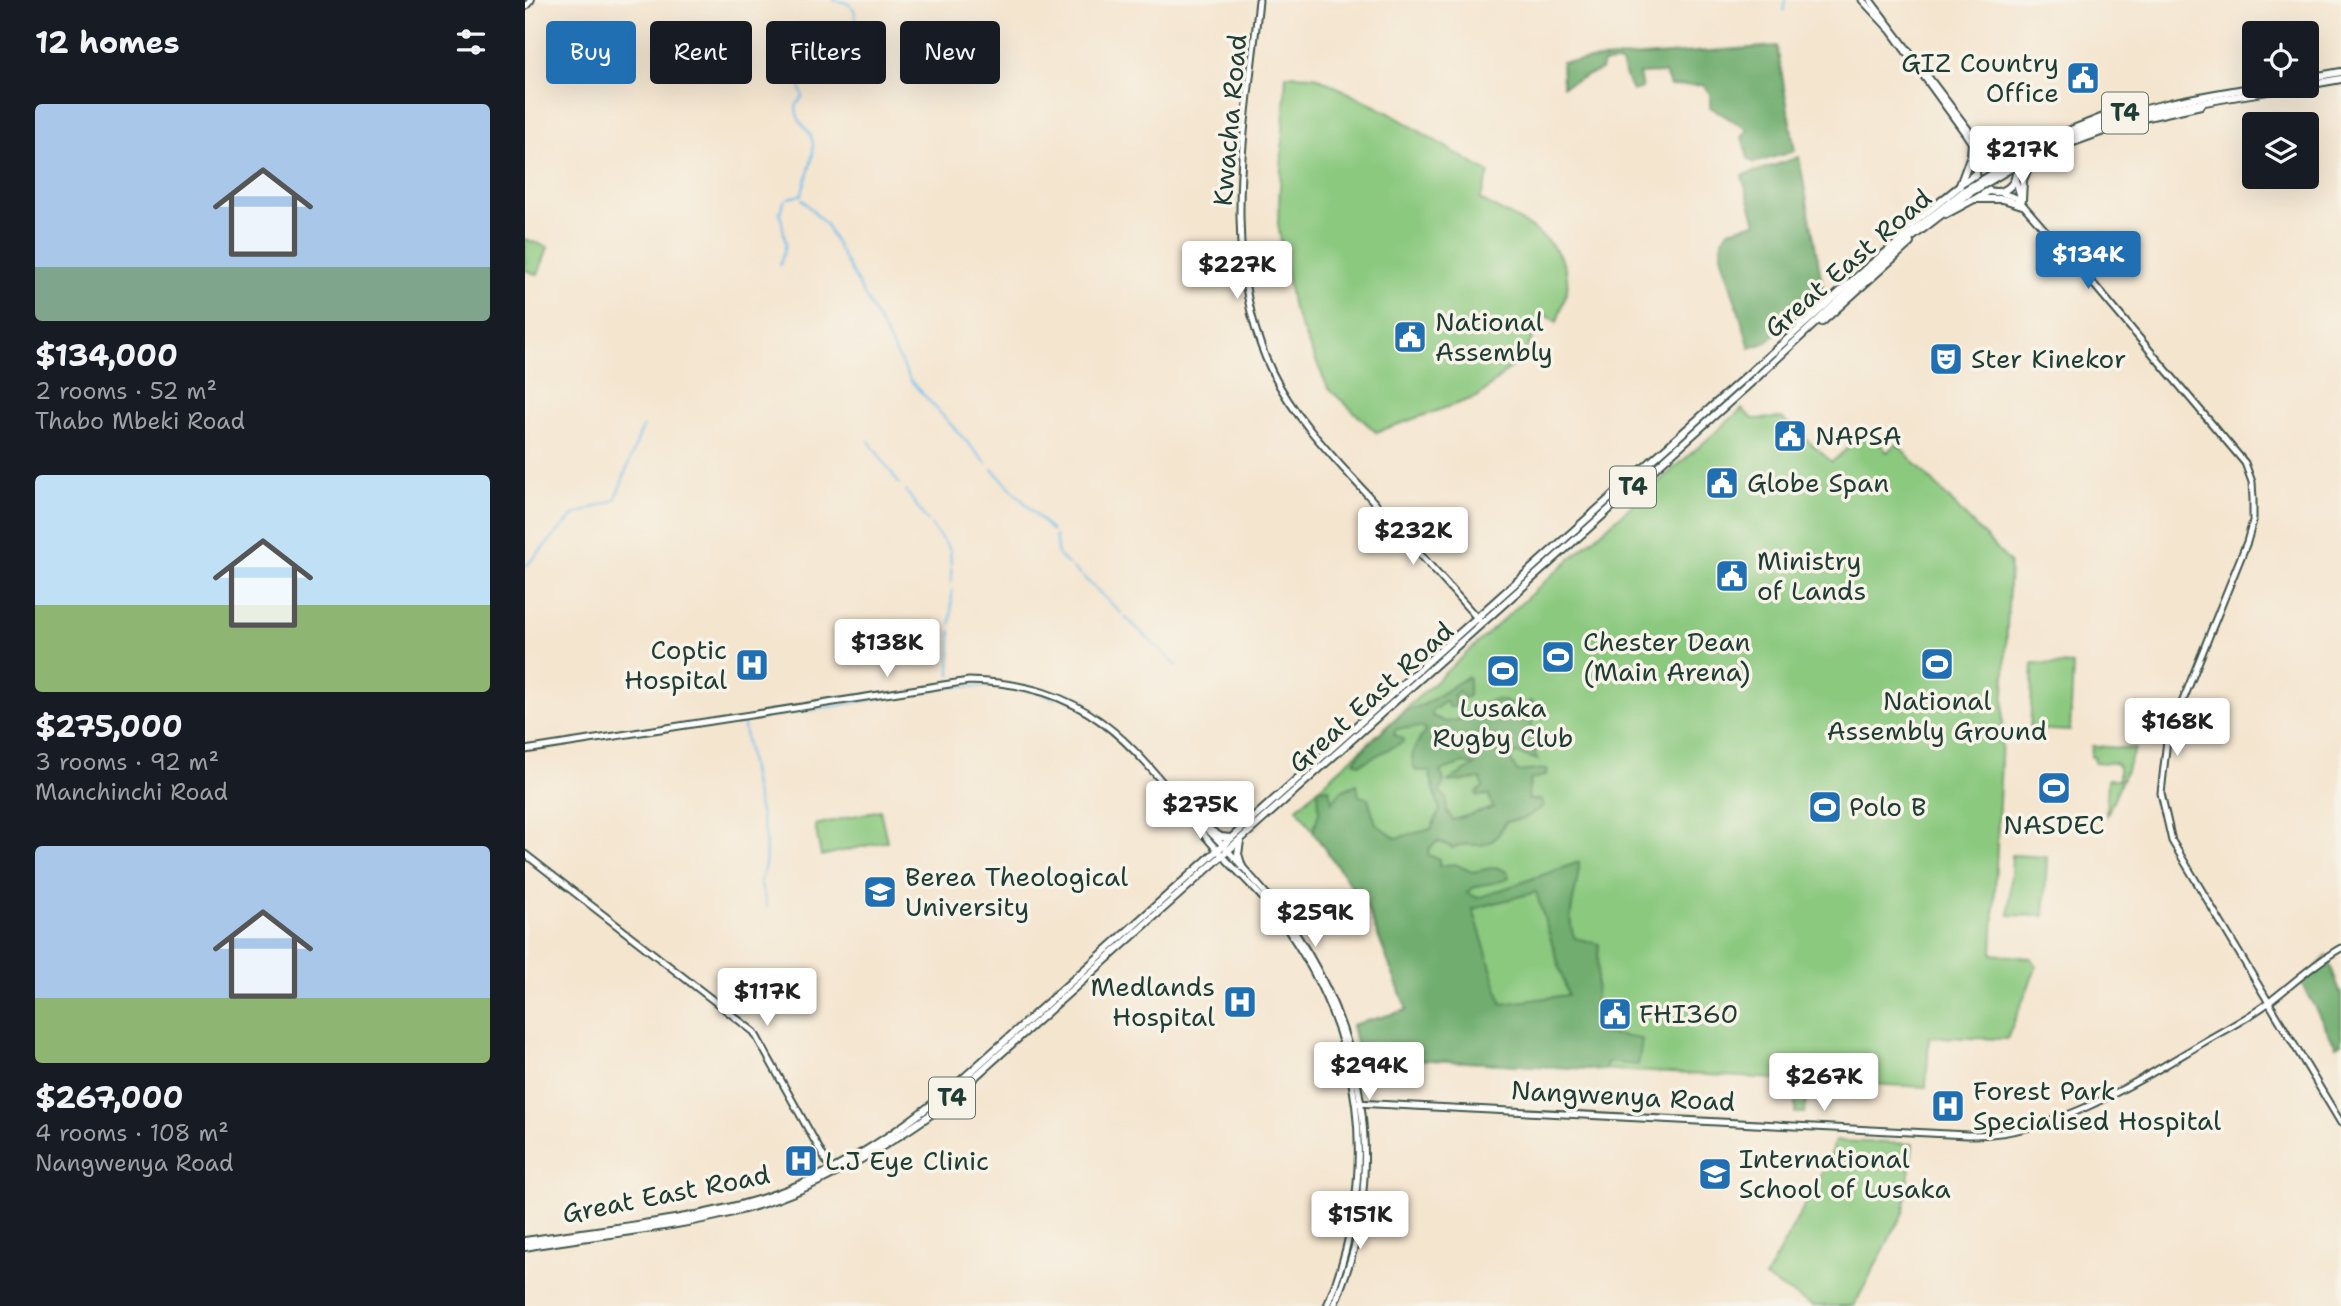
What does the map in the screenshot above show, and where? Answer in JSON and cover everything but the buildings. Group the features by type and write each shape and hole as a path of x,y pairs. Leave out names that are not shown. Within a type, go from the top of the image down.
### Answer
{"main road":[{"path":"525,7 531,0"},
{"name":"Kwacha Road","path":"1259,0 1244,150 1241,233 1248,290 1259,336 1272,372 1311,432 1480,621"},
{"path":"1862,0 1891,31 1972,143 1980,184 1989,191 2013,195 2065,248 2092,263 2110,304"},
{"path":"1870,0 1977,141 2012,159 2022,202 2245,463 2252,482 2251,527 2167,740 2161,793 2166,823 2180,856 2341,1123"},
{"path":"2319,76 2341,72"},
{"path":"2319,83 2341,79"},
{"name":"Great East Road","path":"525,1244 735,1205 789,1188 831,1170 887,1138 932,1105 1241,839 1882,254 1965,192 2029,157 2133,116 2242,91"},
{"name":"Great East Road","path":"1997,152 2028,147 2131,107 2179,96 2242,92"},
{"path":"1972,143 1965,192 2022,202"},
{"path":"1977,170 1982,158 1997,152"},
{"path":"2022,202 2023,180 2029,157"},
{"name":"Great East Road","path":"2016,177 2029,157"},
{"name":"Great East Road","path":"525,1244 738,1211 801,1189 868,1157 961,1090 1223,854 1232,838 1782,354 1885,258 1965,192 1977,170"},
{"path":"1999,192 2009,188 2016,177"},
{"name":"Great East Road","path":"1965,192 1989,191"},
{"path":"2079,268 2080,263 2086,260"},
{"path":"2085,274 2093,268"},
{"path":"525,750 953,682 1015,683 1066,700 1105,723 1145,761 1279,919 1318,981 1340,1034 1363,1113 1364,1187 1356,1242 1334,1306"},
{"path":"1194,818 1218,836 1232,838"},
{"path":"1205,827 1223,854 1243,867 1283,915 1323,978 1346,1033 1359,1103 1359,1187 1350,1240 1327,1306"},
{"path":"1241,839 1238,854 1243,867"},
{"path":"525,854 754,1032 831,1170"},
{"name":"Nangwenya Road","path":"1359,1103 1967,1135 1996,1134 2082,1110 2111,1098 2268,1003 2316,964 2341,948"},
{"path":"1363,1113 1372,1104"}],"green space":[{"path":"1777,46 1795,151 1754,163 1748,158 1742,137 1748,130 1710,107 1710,94 1703,85 1670,86 1665,73 1639,74 1642,88 1632,91 1620,62 1603,63 1601,70 1563,86 1562,62"},
{"path":"1286,75 1315,76 1389,113 1489,173 1480,200 1539,233 1561,258 1566,273 1567,290 1557,322 1545,315 1522,357 1479,396 1376,432 1328,388 1293,309 1278,224"},
{"path":"1799,157 1824,293 1767,342 1750,348 1721,255 1722,239 1729,230 1756,223 1742,176"},
{"path":"525,239 548,247 538,275 525,270"},
{"path":"1742,409 1753,419 1782,418 1832,462 1868,430 1887,452 1897,444 2010,563 1992,954 2031,958 2037,966 2007,1039 1929,1037 1926,1087 1808,1081 1805,1113 1795,1113 1796,1080 1359,1056 1352,1025 1407,1010 1368,910 1297,808 1551,576"},
{"path":"2033,663 2073,665 2070,731 2030,729"},
{"path":"1467,677 1469,696 1464,698 1459,691 1454,695 1455,707 1449,707 1446,701 1432,711 1432,716 1446,722 1472,717 1483,705 1494,700 1520,710 1531,701 1543,710 1543,717 1531,718 1532,724 1528,732 1539,747 1534,752 1538,760 1517,753 1509,756 1517,772 1547,769 1546,775 1530,780 1528,799 1541,800 1544,806 1525,818 1506,822 1496,837 1487,844 1453,848 1438,841 1429,849 1428,855 1439,859 1439,866 1455,864 1472,872 1496,867 1507,872 1509,878 1476,887 1467,893 1478,898 1579,862 1571,920 1575,938 1599,944 1594,1032 1642,1039 1638,1065 1607,1062 1605,1070 1359,1056 1352,1025 1407,1010 1368,910 1313,832 1319,812 1318,789 1329,788 1332,802 1341,791 1357,784 1359,796 1368,798 1376,824 1396,838 1431,829 1440,810 1429,771 1416,771 1412,760 1416,746 1425,732 1422,727 1396,729 1394,734 1403,739 1403,742 1360,764 1354,761 1367,745 1405,711 1425,704","holes":["1463,763 1475,765 1447,782 1481,779 1483,787 1476,793 1478,796 1489,795 1493,808 1453,820 1446,810 1447,799 1440,792 1444,781 1440,771","1536,892 1568,995 1502,1004 1473,909"]},
{"path":"2092,746 2135,749 2106,817 2108,779 2119,779 2119,767 2115,763 2094,762 2095,757 2091,757"},
{"path":"880,810 887,841 821,856 815,825"},
{"path":"2012,855 2047,857 2044,916 2009,915"},
{"path":"2327,956 2341,994 2341,1043 2336,1046 2301,983"},
{"name":"International School of Lusaka","path":"1835,1141 1913,1144 1904,1211 1854,1306 1813,1306 1765,1278 1825,1168"}],"waterway":[{"path":"834,0 847,3 854,9 856,21"},
{"path":"1784,11 1785,0"},
{"path":"788,198 801,195 813,152 812,139 797,113 796,106 803,96 799,84"},
{"path":"802,199 826,225 911,381 987,464"},
{"path":"780,265 786,244 780,211 785,200"},
{"path":"525,567 574,515 615,500 643,426"},
{"path":"869,441 899,484"},
{"path":"992,469 1052,531"},
{"path":"906,491 928,522"},
{"path":"931,525 950,550 951,565"},
{"path":"1055,536 1058,554"},
{"path":"1059,556 1069,565"},
{"path":"1072,568 1080,575"},
{"path":"951,569 952,583"},
{"path":"1083,577 1121,613"},
{"path":"951,624 952,590"},
{"path":"1125,617 1177,666"},
{"path":"950,675 951,631"},
{"path":"952,687 993,686"},
{"path":"999,686 1031,692"},
{"path":"888,697 946,688"},
{"path":"1043,695 1055,699"},
{"path":"875,699 882,698"},
{"path":"800,712 871,700"},
{"path":"789,714 794,713"},
{"path":"779,716 784,714"},
{"path":"767,907 760,882 766,859 765,835 743,721 775,716"}],"place":[{"name":"GIZ Country Office","path":"2083,78"},
{"name":"National Assembly","path":"1410,337"},
{"name":"Ster Kinekor","path":"1946,359"},
{"name":"NAPSA","path":"1790,436"},
{"name":"Globe Span","path":"1722,483"},
{"name":"Ministry of Lands","path":"1732,576"},
{"name":"Chester Dean (Main Arena)","path":"1558,657"},
{"name":"National Assembly Ground","path":"1937,664"},
{"name":"Coptic Hospital","path":"752,665"},
{"name":"Lusaka Rugby Club","path":"1503,671"},
{"name":"NASDEC","path":"2054,788"},
{"name":"Polo B","path":"1825,807"},
{"name":"Berea Theological University","path":"880,892"},
{"name":"Medlands Hospital","path":"1240,1002"},
{"name":"FHI360","path":"1615,1014"},
{"name":"Forest Park Specialised Hospital","path":"1948,1106"},
{"name":"L.J Eye Clinic","path":"801,1161"},
{"name":"International School of Lusaka","path":"1715,1174"}]}
